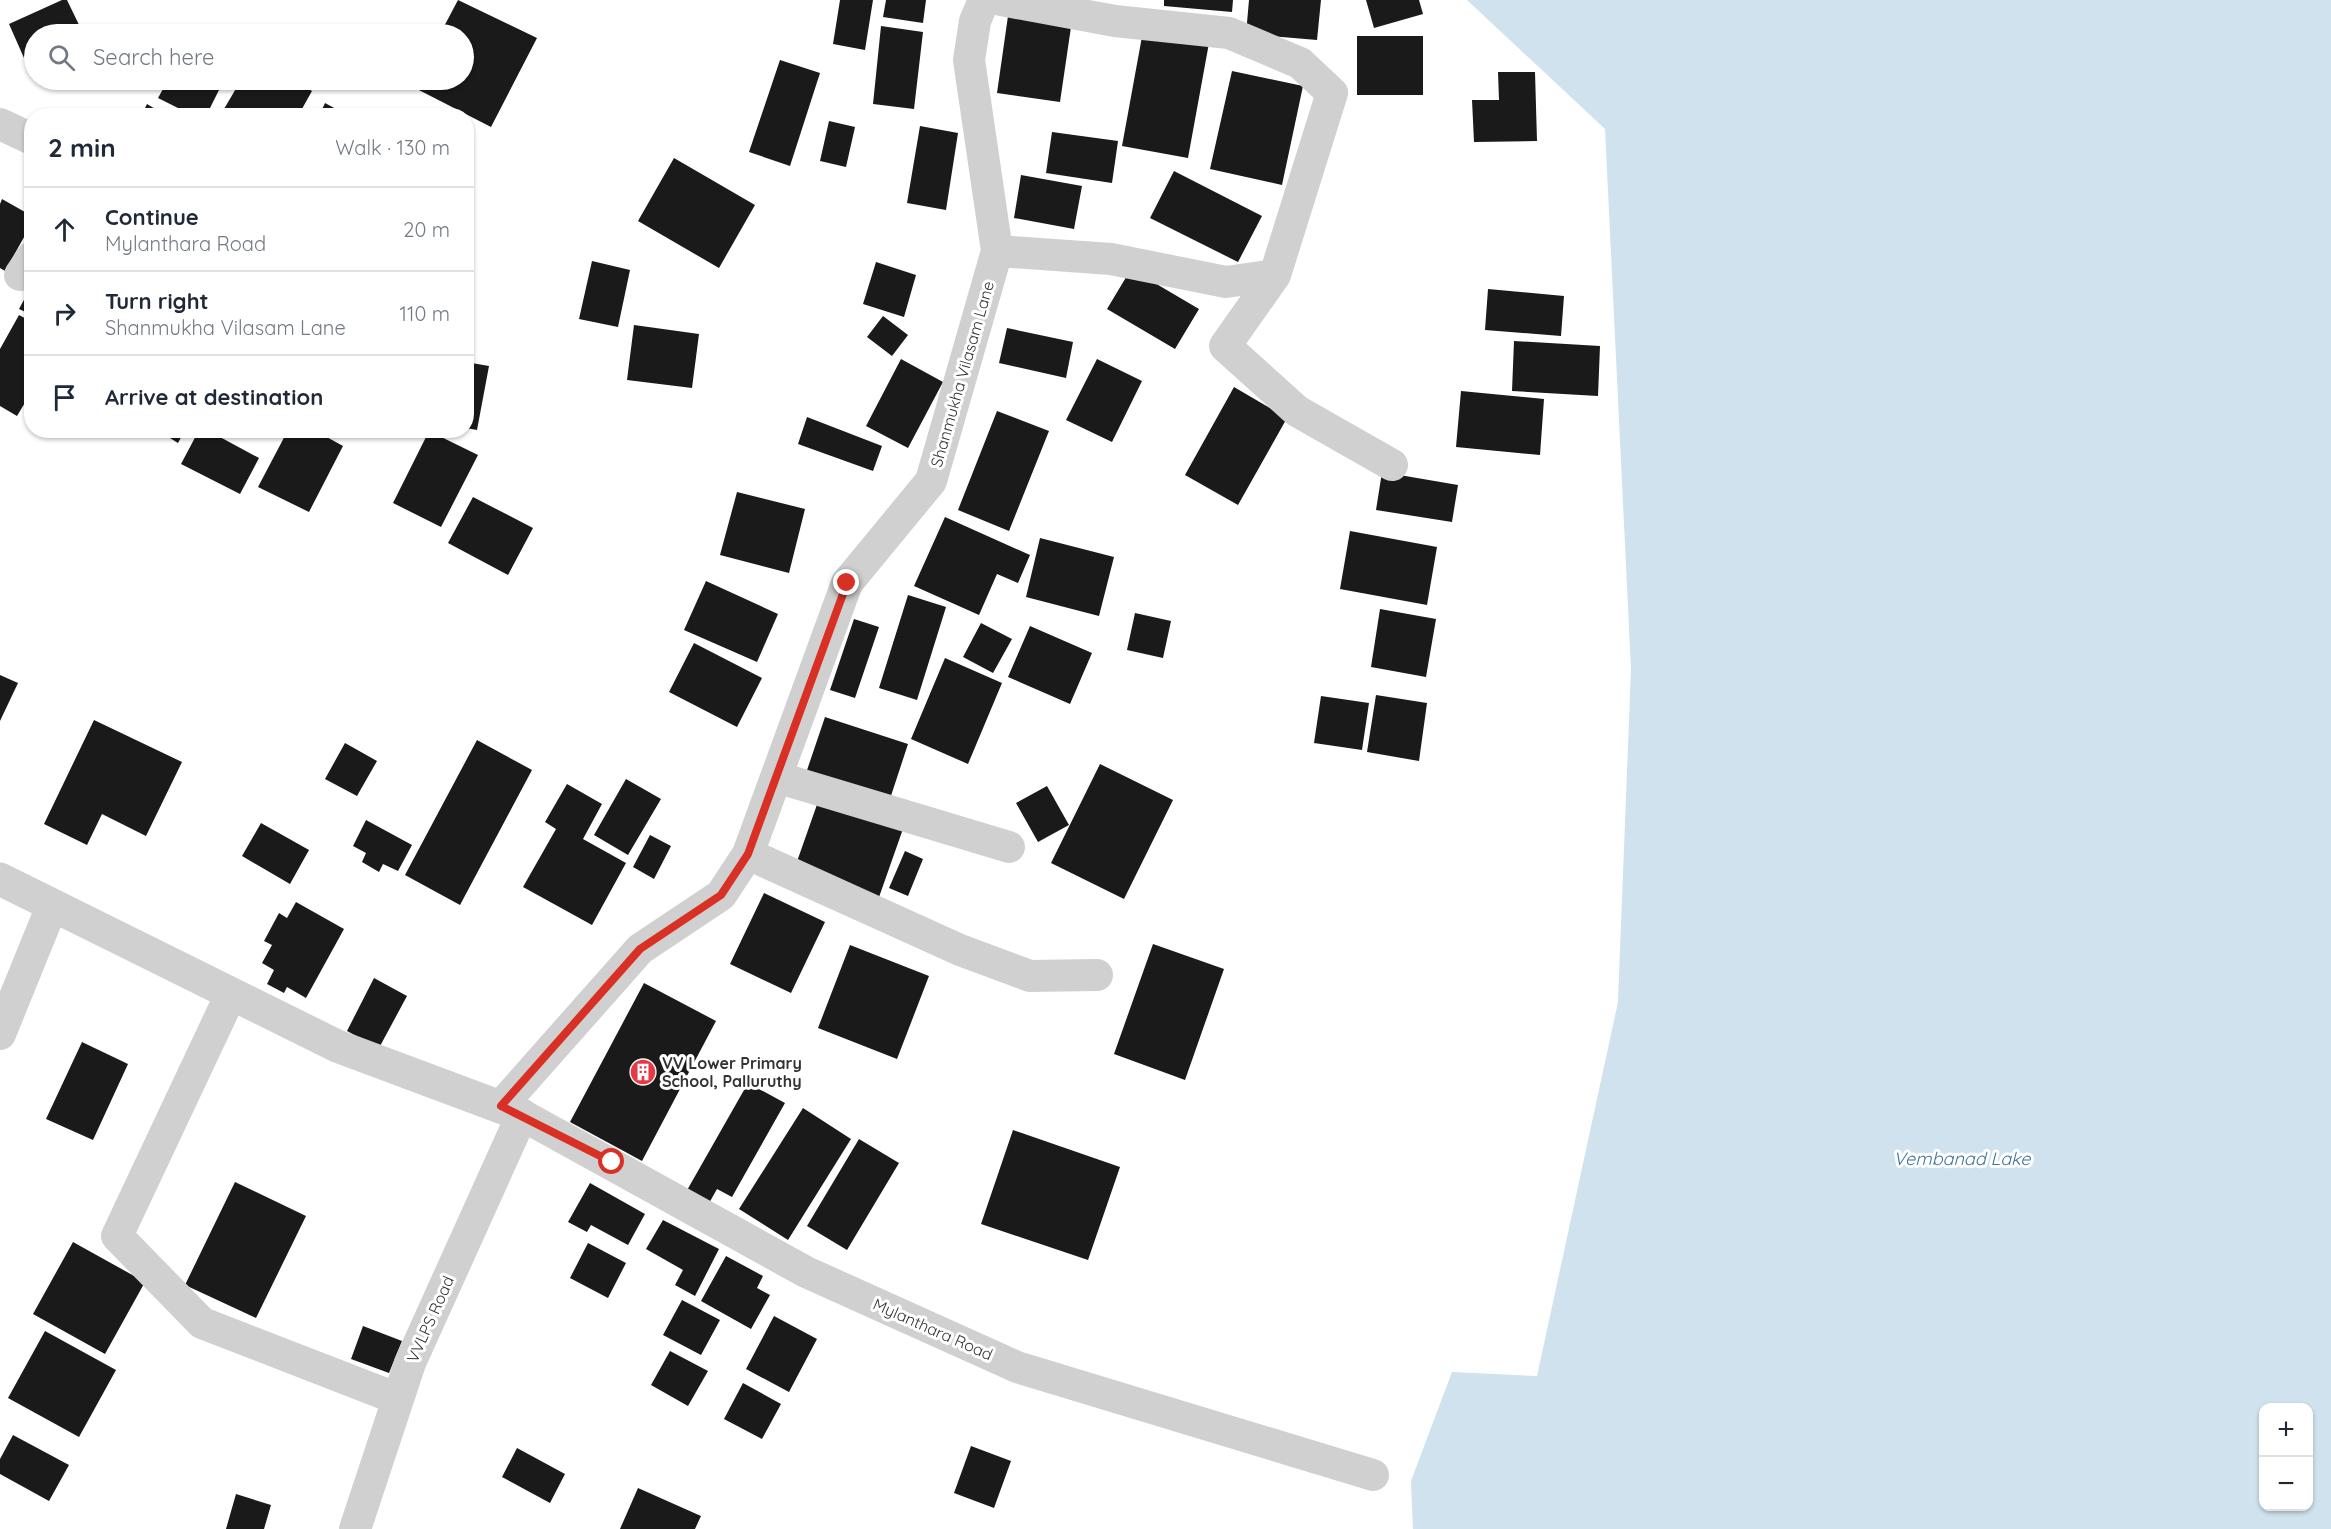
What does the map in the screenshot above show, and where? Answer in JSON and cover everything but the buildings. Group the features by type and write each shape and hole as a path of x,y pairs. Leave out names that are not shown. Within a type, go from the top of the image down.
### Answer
{"street":[{"name":"Shanmukha Vilasam Lane","path":"512,1110 640,949 721,895 748,854 847,583 931,481 997,251 969,60 975,21 984,0"},
{"path":"1001,0 1115,21 1229,33 1300,63 1332,93 1275,275 1224,346 1297,411 1392,465"},
{"path":"0,124 24,135"},
{"path":"997,251 1111,259 1226,282 1275,275"},
{"path":"776,777 1009,847"},
{"path":"748,854 960,950 1030,976 1097,975"},
{"path":"0,879 337,1046 512,1110"},
{"path":"0,1034 52,906"},
{"path":"231,994 117,1236 202,1323 398,1400"},
{"name":"VVLPS Road","path":"355,1529 410,1363 512,1110"},
{"name":"Mylanthara Road","path":"512,1110 806,1272 1017,1366 1373,1475"}],"water":[{"name":"Vembanad Lake","path":"1467,0 2331,0 2331,1529 1413,1529 1411,1481 1452,1372 1537,1376 1618,1002 1631,669 1605,129"}],"place":[{"name":"VV Lower Primary School, Palluruthy","path":"643,1072"}],"route":[{"path":"612,1162 522,1114 501,1106 640,949 721,895 748,854 847,583"}]}
